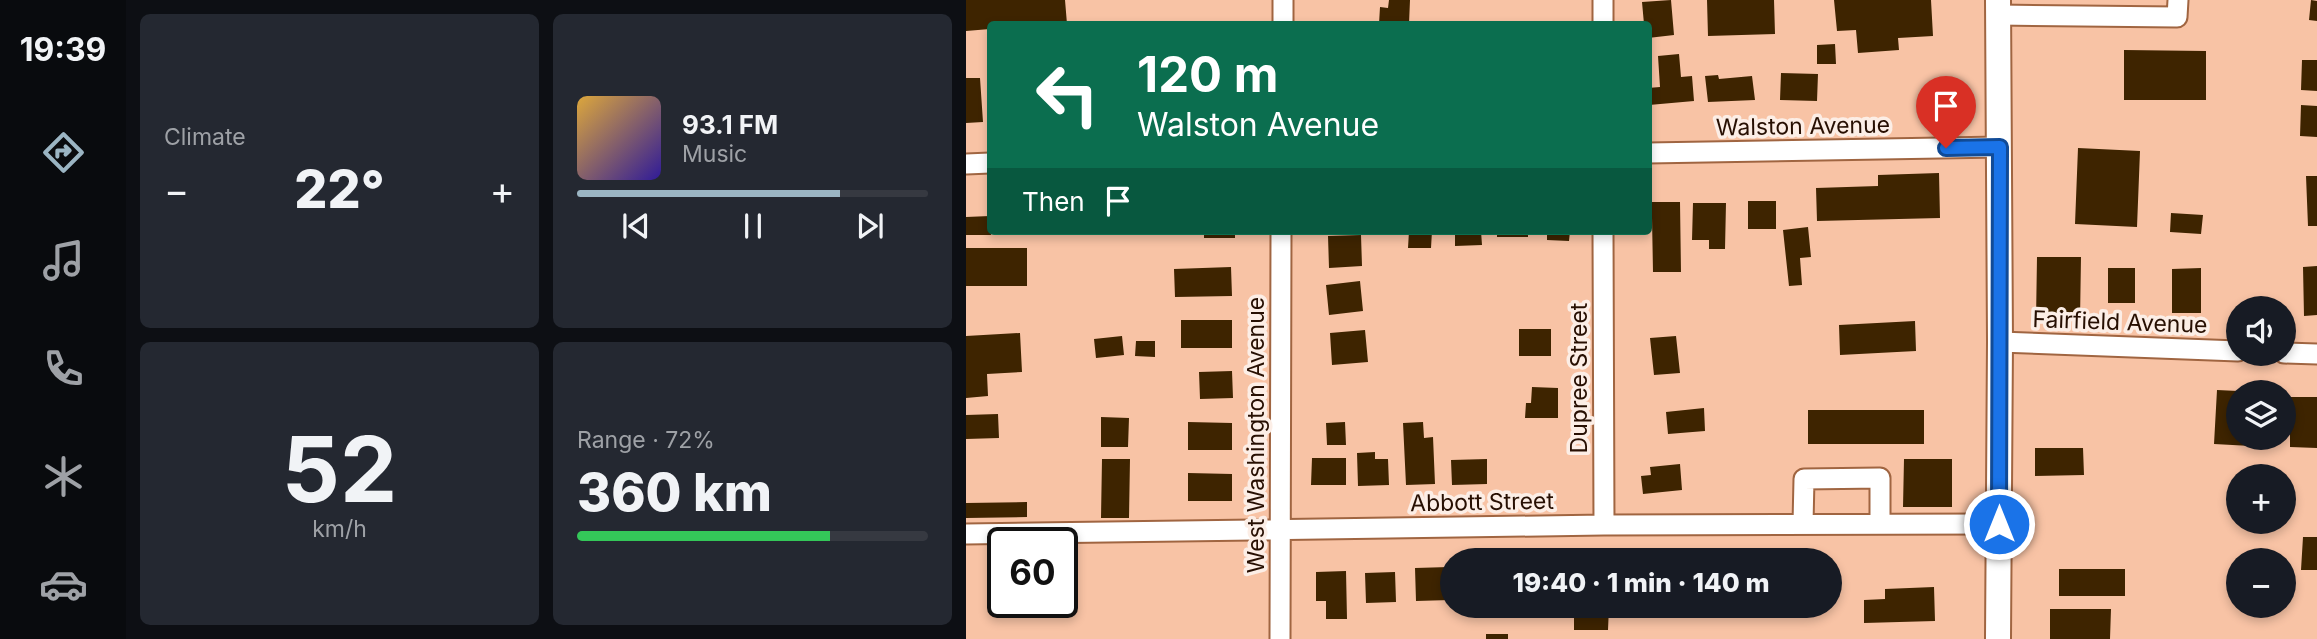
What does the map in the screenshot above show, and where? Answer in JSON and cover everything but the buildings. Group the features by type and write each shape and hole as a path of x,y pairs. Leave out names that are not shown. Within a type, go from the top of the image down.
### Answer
{"main road":[{"path":"1998,7 1998,639"}],"street":[{"path":"1283,0 1283,21"},
{"path":"1603,0 1603,21"},
{"path":"1998,7 2177,8"},
{"name":"Walston Avenue","path":"1652,153 2000,147"},
{"path":"966,164 987,163"},
{"name":"West Washington Avenue","path":"1280,639 1281,235"},
{"name":"Dupree Street","path":"1603,235 1604,525"},
{"name":"Fairfield Avenue","path":"2000,342 2226,351"},
{"path":"2296,353 2317,354"},
{"path":"1803,524 1804,479 1880,478 1880,523"},
{"name":"Abbott Street","path":"966,534 1604,525 1999,524"}],"route":[{"path":"1946,148 2000,147 1999,524"}]}
